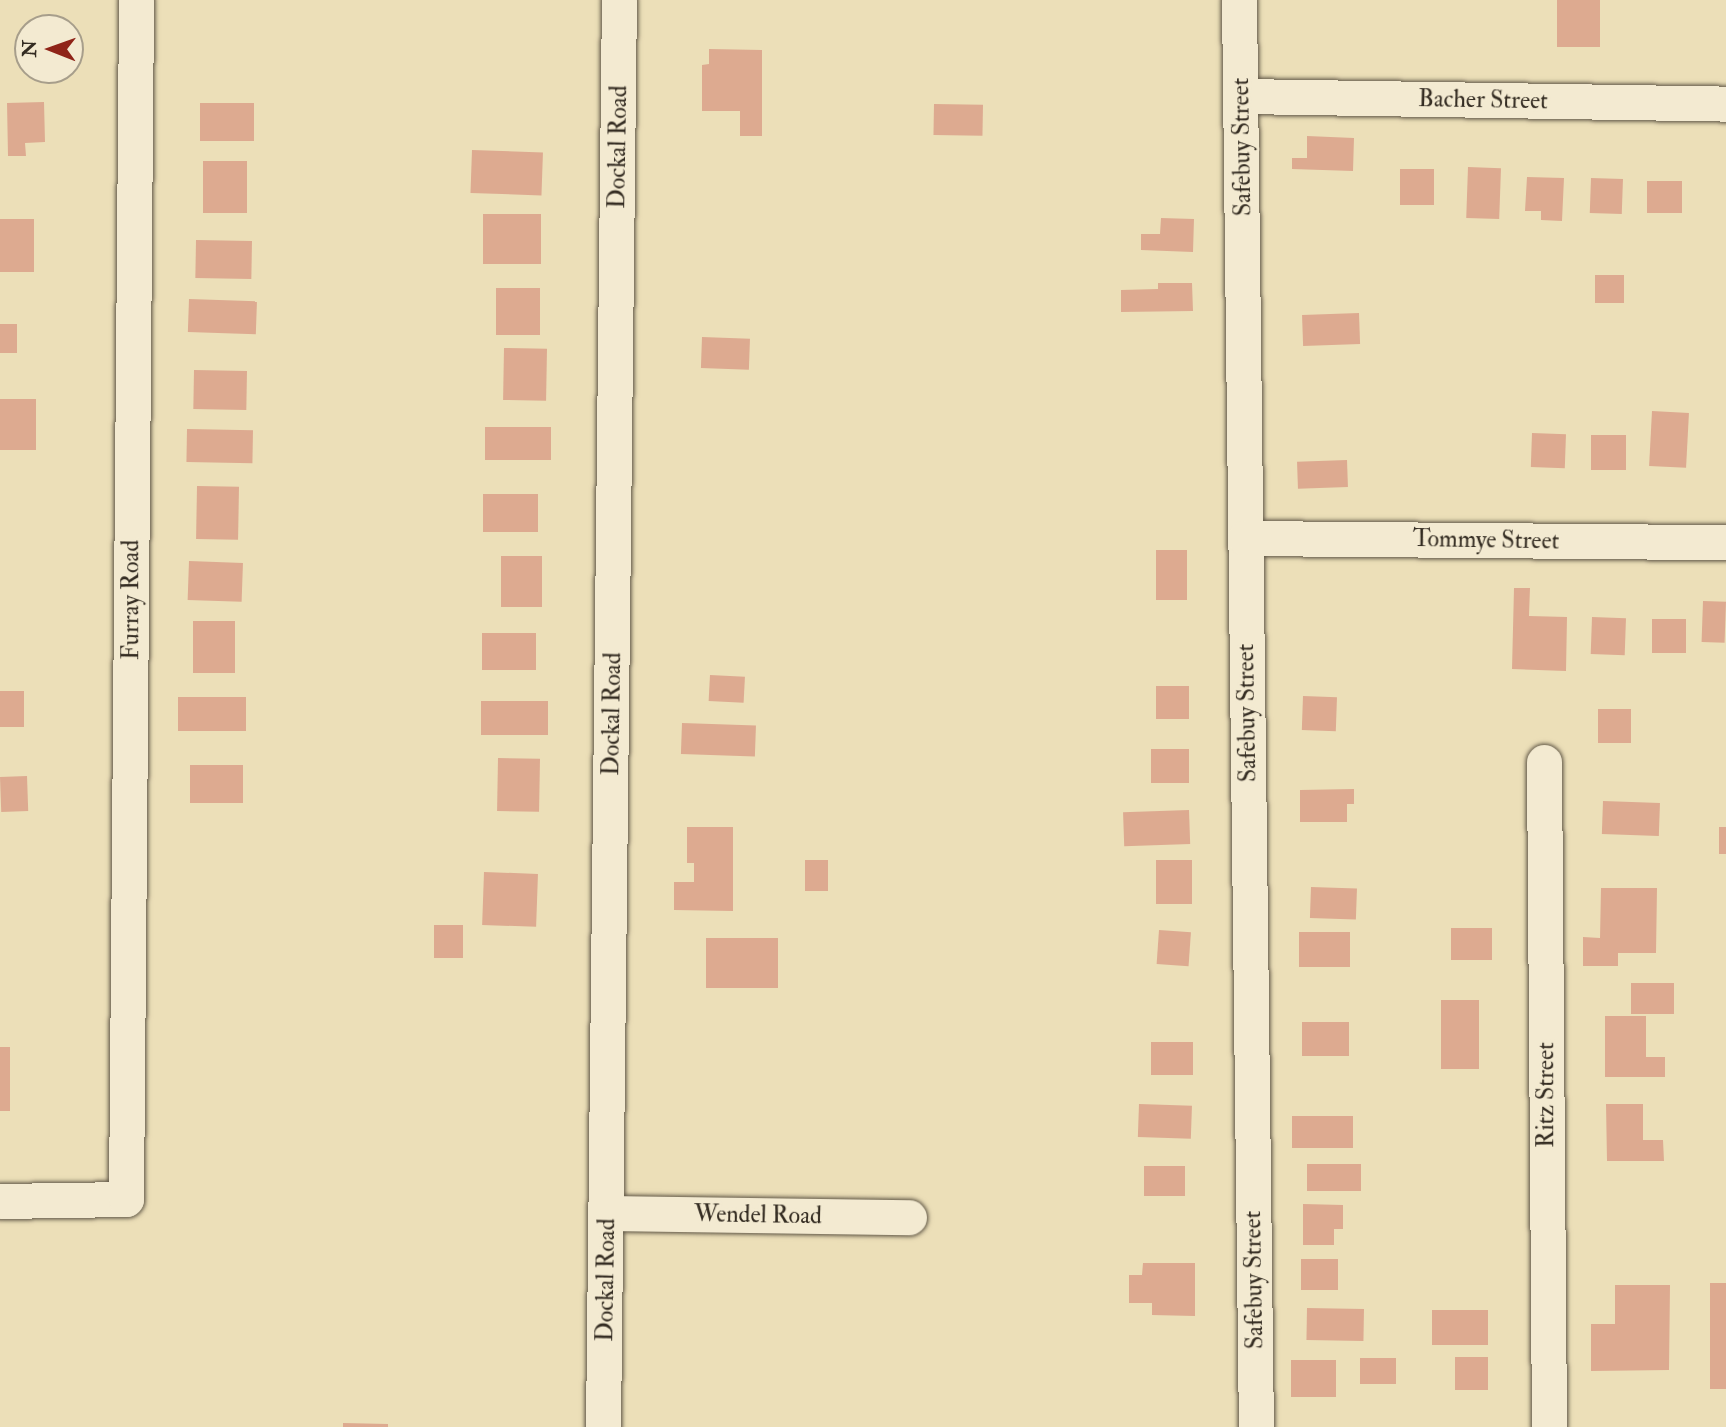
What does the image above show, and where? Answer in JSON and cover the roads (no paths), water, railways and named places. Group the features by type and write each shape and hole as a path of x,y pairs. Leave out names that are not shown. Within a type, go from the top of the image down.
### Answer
{"street":[{"name":"Furray Road","path":"0,1201 126,1199 136,0"},
{"name":"Dockal Road","path":"603,1427 619,0"},
{"name":"Safebuy Street","path":"1239,0 1256,1427"},
{"name":"Bacher Street","path":"1241,96 1726,104"},
{"name":"Tommye Street","path":"1245,538 1726,542"},
{"name":"Ritz Street","path":"1544,762 1549,1427"},
{"name":"Wendel Road","path":"607,1213 909,1217"}]}
